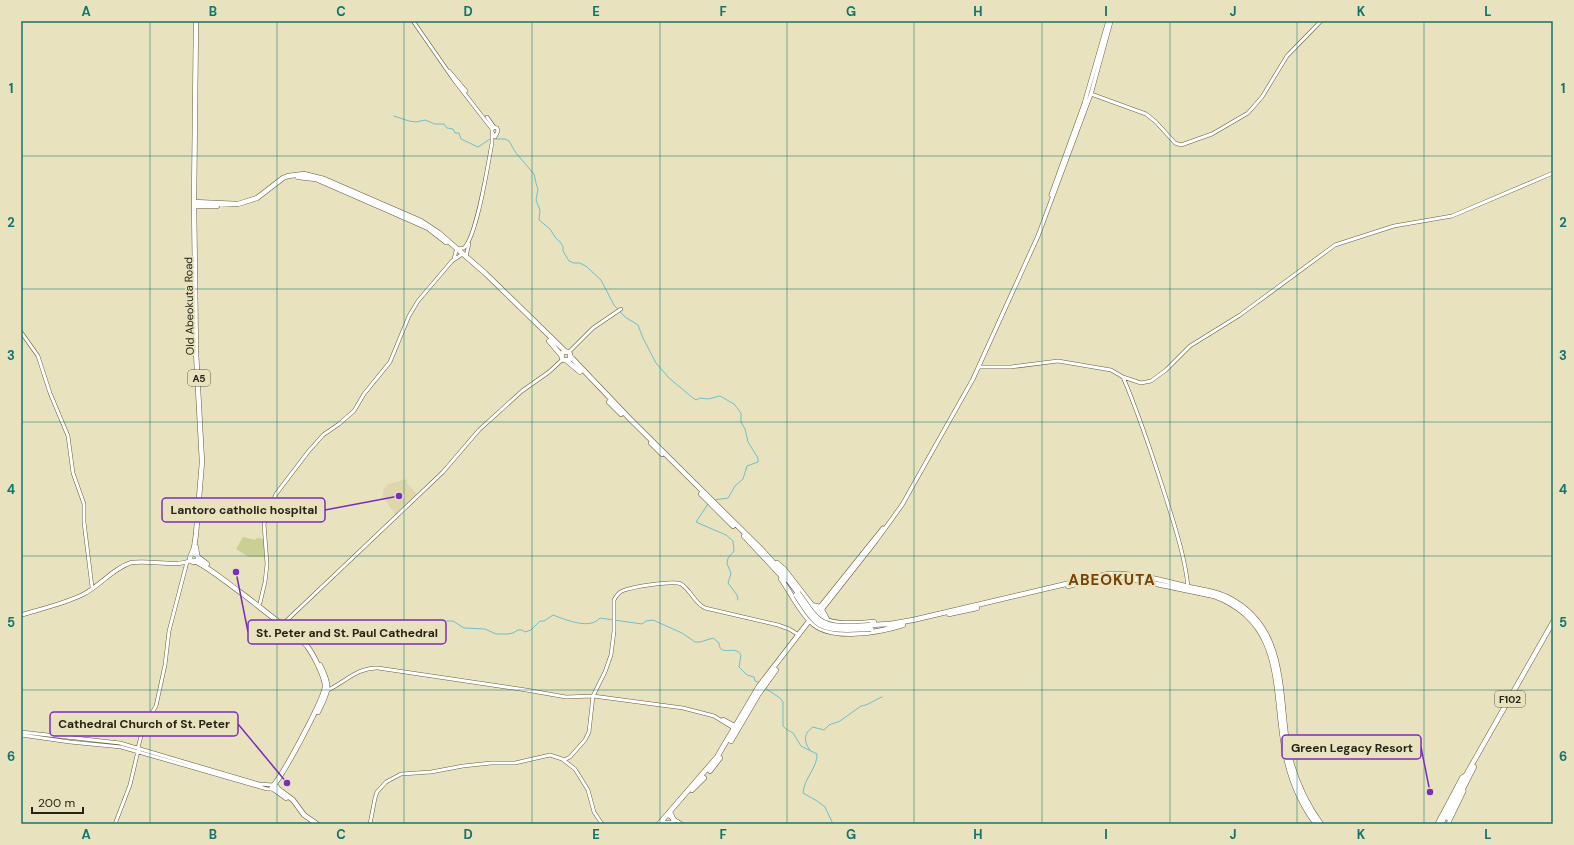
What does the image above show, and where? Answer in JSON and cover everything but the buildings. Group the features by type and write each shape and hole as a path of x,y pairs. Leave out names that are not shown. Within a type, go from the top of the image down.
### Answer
{"highway":[{"name":"Old Abeokuta Road","path":"193,558 196,549 203,493 204,455 198,367 196,21"},
{"path":"196,204 245,203 257,198 283,178 304,174 324,179 428,228 466,256 630,419 767,558 797,594 812,617 822,626 832,628 902,624"},
{"path":"457,250 566,356"},
{"path":"193,558 260,603 304,639 312,648 325,673 328,688 275,787"},
{"path":"193,558 264,610 307,647 315,659 325,683 324,693 316,712"},
{"path":"767,558 784,569 817,613 828,621 845,623 902,624"},
{"path":"767,558 770,568 788,588 810,622 827,631 845,633 882,631 902,624 1102,574 1123,574 1186,588 1216,592 1236,602 1253,615 1267,634 1277,664 1289,754 1302,798 1316,824"},
{"path":"811,605 821,608 828,621"},
{"path":"802,611 807,627"},
{"path":"765,682 817,613"},
{"name":"F102","path":"1442,824 1553,622"},
{"name":"F102","path":"1445,824 1467,777 1553,626"},
{"path":"666,819 718,761 735,726 799,635 807,627 817,627"},
{"path":"666,819 718,757 735,726"},
{"path":"275,787 291,802 302,817 312,824"},
{"path":"275,787 293,800 304,815 317,824"},
{"path":"1302,798 1321,824"},
{"path":"666,819 674,822"},
{"path":"666,819 674,822"}],"main road":[{"path":"932,450 959,406 979,367 1037,239 1091,94 1110,21"},
{"path":"817,613 890,522 907,496 966,388 1010,298 1033,244 1084,104 1110,21"},
{"path":"21,614 81,593 92,587 114,569 131,561 182,561 193,558"},
{"path":"21,614 82,595 116,571 131,563 193,558"},
{"path":"1438,824 1462,777 1467,777 1468,783 1448,824"}],"street":[{"path":"414,21 454,80 493,129 498,130 494,138 475,222 467,245 464,248 457,250 454,259"},
{"path":"1091,94 1146,114 1175,143 1181,145 1212,134 1248,113 1262,96 1287,56 1321,21"},
{"path":"466,256 466,252 478,219 494,138 493,129"},
{"path":"979,367 1011,368 1058,361 1111,370 1125,379 1141,383 1151,381 1166,370 1190,346 1240,315 1334,245 1394,226 1452,216 1553,173"},
{"path":"260,603 265,582 267,564 264,524 276,494 323,435 329,432 352,413 364,394 386,368 393,357 409,316 418,301 454,259 461,255"},
{"path":"284,622 443,472 480,430 522,391 549,372 593,328 619,310"},
{"path":"21,332 38,356 44,376 68,436 73,473 84,504 84,522 92,587"},
{"path":"1125,379 1147,440 1172,519 1185,566 1186,588"},
{"path":"115,824 130,785 143,728 156,706 165,665 169,631 193,558"},
{"path":"564,760 570,757 588,736 590,727 590,708 593,695 605,672 611,655 615,598 622,591 649,585 675,582 684,586 703,607 784,627 799,635"},
{"path":"328,688 360,671 375,668 566,697 593,695 695,709 711,713 735,726"},
{"path":"21,733 110,742 259,784 275,787"},
{"path":"370,824 377,792 386,782 401,774 431,772 491,763 515,763 550,755 564,760 575,769 587,788 594,812 602,824"},
{"path":"569,764 570,757"},
{"path":"674,822 682,824"}],"shaded area":[{"path":"407,479 407,483 417,495 396,515 383,497 383,490 388,484"}],"green space":[{"path":"243,537 255,540 257,538 264,539 265,557 249,557 236,549"}],"waterway":[{"path":"394,116 409,121 416,122 425,120 435,124 444,124 447,128 453,129 455,133 459,133 461,139 478,147 490,139 505,139 509,141 516,153 534,174 538,189 536,200 540,210 539,220 550,229 561,243 563,251 569,261 580,263 587,267 601,280 614,305 625,317 638,325 656,363 669,378 696,400 700,398 708,399 720,396 734,404 741,413 741,422 745,429 748,442 758,458 758,462 747,466 743,479 735,486 728,498 714,500"},
{"path":"708,504 696,522 726,535 733,541 734,551 728,558 727,564 731,573 728,583 737,595 738,600"},
{"path":"392,625 419,629 429,625 433,621 453,621 464,628 485,629 496,634 508,634 518,630 525,632 531,630 540,621 544,621 553,615 584,624 596,622 600,618 642,624 646,621 653,620 682,633 695,642 713,638 719,643 722,650 738,652 741,655 739,667 747,675 754,677 755,681 758,682"},
{"path":"765,688 780,698 783,702 783,726 793,733 801,746 817,754 817,759 806,782 803,793 825,807 833,824"},
{"path":"810,750 806,743 806,735 810,729 813,727 824,730 829,725 840,721 861,706 882,697"}],"place":[{"name":"Lantoro catholic hospital","path":"399,496"},
{"name":"St. Peter and St. Paul Cathedral","path":"236,572"},
{"name":"Cathedral Church of St. Peter","path":"287,783"},
{"name":"Green Legacy Resort","path":"1430,792"}],"district":[{"name":"ABEOKUTA","path":"1112,580"}]}
